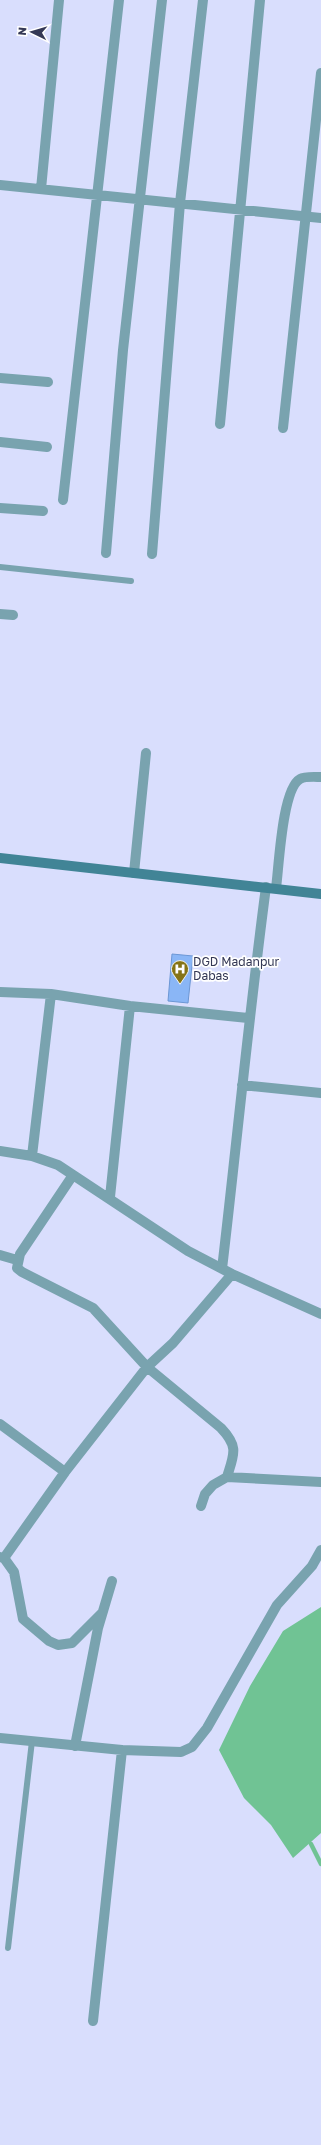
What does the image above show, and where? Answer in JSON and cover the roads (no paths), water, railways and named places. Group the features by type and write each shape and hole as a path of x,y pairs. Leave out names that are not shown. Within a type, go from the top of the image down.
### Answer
{"main road":[{"path":"0,858 321,894"}],"street":[{"path":"42,189 59,0"},
{"path":"63,500 120,0"},
{"path":"106,553 123,350 162,0"},
{"path":"152,554 180,204 203,0"},
{"path":"220,424 260,0"},
{"path":"284,428 321,73"},
{"path":"0,185 321,218"},
{"path":"0,378 48,382"},
{"path":"0,442 47,447"},
{"path":"0,508 43,511"},
{"path":"0,614 13,615"},
{"path":"134,873 146,753"},
{"path":"276,888 287,798 295,783 301,778 321,777"},
{"path":"222,1269 248,1018 266,887"},
{"path":"0,992 51,994 130,1006 248,1018"},
{"path":"32,1156 51,994"},
{"path":"110,1197 130,1006"},
{"path":"242,1085 321,1093"},
{"path":"0,1151 32,1156 58,1165 110,1197 188,1251 232,1274 321,1314"},
{"path":"73,1175 17,1260 17,1268 22,1272 93,1308 147,1367 232,1440 234,1450 227,1477"},
{"path":"0,1255 17,1260"},
{"path":"102,1613 72,1643 58,1645 49,1641 23,1619 14,1572 2,1558 65,1472 147,1367 173,1343 232,1274"},
{"path":"0,1424 65,1472"},
{"path":"201,1506 205,1494 212,1485 227,1477 321,1482"},
{"path":"0,1738 122,1750 182,1752 192,1747 207,1728 277,1605 316,1567 321,1550"},
{"path":"75,1746 98,1628 112,1581"},
{"path":"93,2021 122,1750"}],"lane":[{"path":"0,567 131,581"},
{"path":"8,1948 32,1741"}],"waterway":[{"path":"311,1844 321,1864"}],"place":[{"name":"DGD Madanpur Dabas","path":"180,984"}]}
